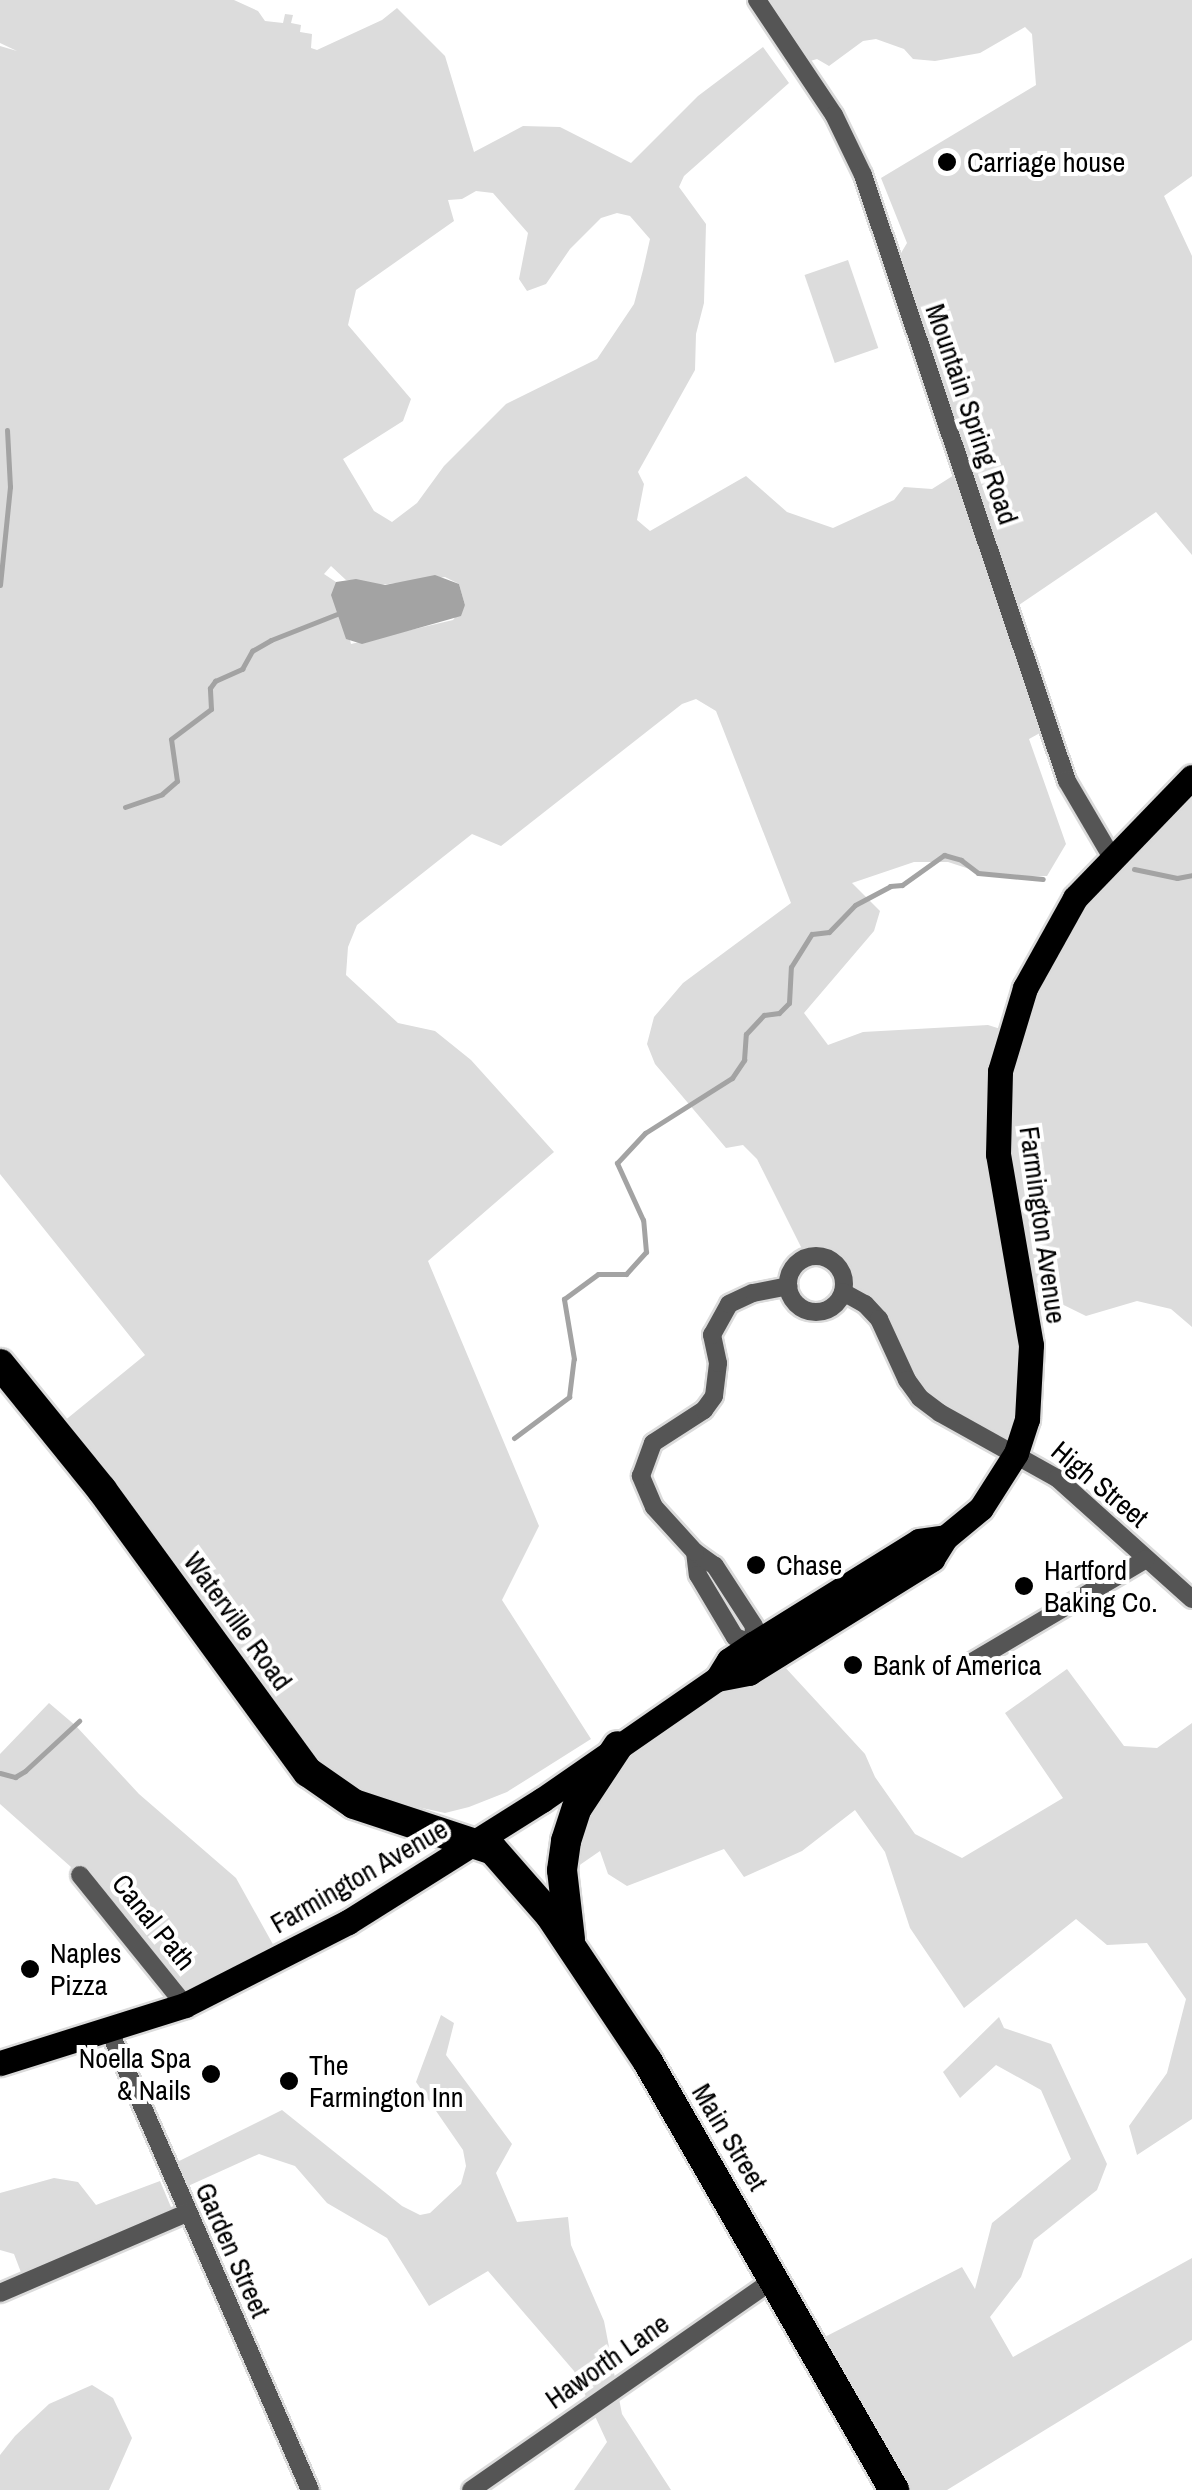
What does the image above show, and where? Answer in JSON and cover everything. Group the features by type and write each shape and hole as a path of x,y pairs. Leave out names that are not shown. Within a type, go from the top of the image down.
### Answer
{"highway":[{"name":"Waterville Road","path":"0,1364 102,1490 308,1772 354,1804 406,1824 477,1841"},
{"path":"570,1942 562,1870 566,1841 578,1808 618,1746"},
{"name":"Main Street","path":"477,1841 506,1861 570,1942 648,2062 894,2490"}],"main road":[{"name":"Farmington Avenue","path":"716,1679 749,1673 932,1559 946,1537 981,1508 1016,1453 1026,1419 1031,1345 998,1154 1000,1072 1025,988 1043,949 1075,898 1111,856 1192,777"},
{"name":"Farmington Avenue","path":"0,2064 185,2004 348,1922 477,1841 716,1679 730,1660 753,1644 919,1541 946,1537"}],"street":[{"name":"Mountain Spring Road","path":"757,0 834,115 864,175 1066,781 1096,837 1111,856"},
{"path":"816,1256 838,1267 842,1292 831,1307 813,1312 796,1303 788,1286 798,1262 816,1256"},
{"path":"753,1644 754,1626 715,1566 695,1552 646,1494 642,1465 653,1444 704,1410 714,1396 718,1363 712,1335 728,1304 753,1293 788,1286"},
{"name":"High Street","path":"842,1292 865,1304 879,1320 906,1380 920,1398 1057,1478 1192,1599"},
{"path":"972,1662 1146,1559"},
{"name":"Canal Path","path":"80,1876 185,2004"},
{"name":"Garden Street","path":"109,2030 310,2490"},
{"path":"0,2293 187,2214"},
{"name":"Haworth Lane","path":"471,2490 775,2278"}],"shaded area":[{"path":"0,0 234,0 258,11 265,21 283,23 285,14 293,15 291,23 301,25 300,32 312,34 311,48 317,50 382,20 397,8 445,56 474,152 523,126 560,127 631,163 698,96 763,47 789,83 684,176 679,187 706,224 704,303 696,334 695,370 638,472 644,484 637,520 650,531 746,476 787,512 833,528 894,500 904,487 932,489 962,470 894,265 907,243 881,178 1036,85 1032,34 1025,27 980,53 935,61 913,59 904,49 876,39 863,41 829,66 817,59 800,64 757,0 1192,0 1192,176 1164,196 1192,256 1192,555 1156,512 1010,611 1049,728 1029,739 1066,844 1047,876 994,877 948,862 914,862 852,883 880,911 874,931 804,1013 828,1045 863,1032 988,1025 1010,1032 1043,949 1192,777 1192,1327 1171,1309 1137,1301 1086,1316 1021,1284 1016,1453 940,1413 844,1284 838,1267 824,1257 806,1257 757,1159 743,1145 726,1148 655,1064 647,1044 654,1017 683,983 791,903 716,711 696,699 682,704 501,846 472,834 357,925 348,947 346,975 398,1023 435,1031 471,1060 554,1152 428,1261 539,1526 502,1600 591,1739 507,1792 469,1807 445,1813 385,1800 337,1780 301,1746 63,1422 145,1355 0,1174 0,46 17,51 0,43","holes":["476,191 493,193 528,233 519,279 527,291 546,284 570,249 601,218 617,213 630,216 650,239 643,270 634,304 597,359 506,404 444,466 417,503 392,522 374,511 343,459 403,421 411,399 348,325 356,290 454,221 448,200 462,199","331,566 346,580 380,585 445,577 459,584 465,605 453,620 351,644 336,582 324,574"]},
{"path":"848,260 878,348 835,363 805,275"},
{"path":"435,575 459,584 465,605 461,616 362,644 346,639 331,595 336,582 356,579 385,585"},
{"path":"783,1665 865,1754 875,1777 915,1834 962,1858 1063,1798 1005,1713 1067,1669 1124,1746 1157,1748 1192,1723 1192,2119 1137,2155 1129,2126 1167,2073 1186,1999 1147,1943 1107,1945 1076,1919 964,2008 910,1928 885,1852 855,1810 802,1851 744,1877 724,1849 627,1886 608,1874 600,1851 571,1871 588,1791 717,1679"},
{"path":"49,1703 76,1726 139,1794 236,1878 280,1957 185,2005 80,1875 0,1804 0,1754"},
{"path":"441,2015 454,2023 446,2055 512,2144 496,2173 517,2222 568,2217 571,2245 604,2321 622,2414 671,2490 574,2490 607,2442 574,2371 488,2271 429,2306 387,2238 327,2203 295,2166 259,2154 177,2191 167,2167 282,2110 402,2206 420,2215 430,2213 461,2184 466,2166 463,2150 416,2082"},
{"path":"999,2017 1004,2028 1051,2044 1107,2164 1097,2190 1034,2240 1021,2277 990,2317 1013,2357 1192,2258 1192,2340 947,2490 894,2490 811,2344 962,2267 975,2289 992,2223 1071,2159 1041,2090 996,2065 960,2098 943,2072"},
{"path":"54,2178 78,2182 96,2205 160,2181 176,2219 25,2283 14,2254 0,2250 0,2193"},
{"path":"92,2385 113,2398 132,2438 109,2490 0,2490 0,2455 15,2436 49,2404"}],"waterway":[{"path":"0,585 10,487 7,430"},
{"path":"125,807 162,794 177,781 171,739 211,709 210,688 215,681 242,669 252,651 271,640 337,614"},
{"path":"514,1438 569,1397 574,1359 564,1299 598,1274 626,1274 646,1252 643,1220 617,1163 645,1133 732,1078 744,1060 746,1034 764,1015 779,1013 789,1003 791,967 812,934 829,932 855,905 890,886 902,885 944,855 961,860 978,873 1043,879"},
{"path":"1134,869 1177,878 1192,875"},
{"path":"0,1773 15,1777 25,1771 79,1721"}],"place":[{"name":"Carriage house","path":"947,162"},
{"name":"Chase","path":"756,1565"},
{"name":"Hartford Baking Co.","path":"1024,1586"},
{"name":"Bank of America","path":"853,1665"},
{"name":"Naples Pizza","path":"30,1969"},
{"name":"Noella Spa & Nails","path":"211,2074"},
{"name":"The Farmington Inn","path":"289,2081"}]}
